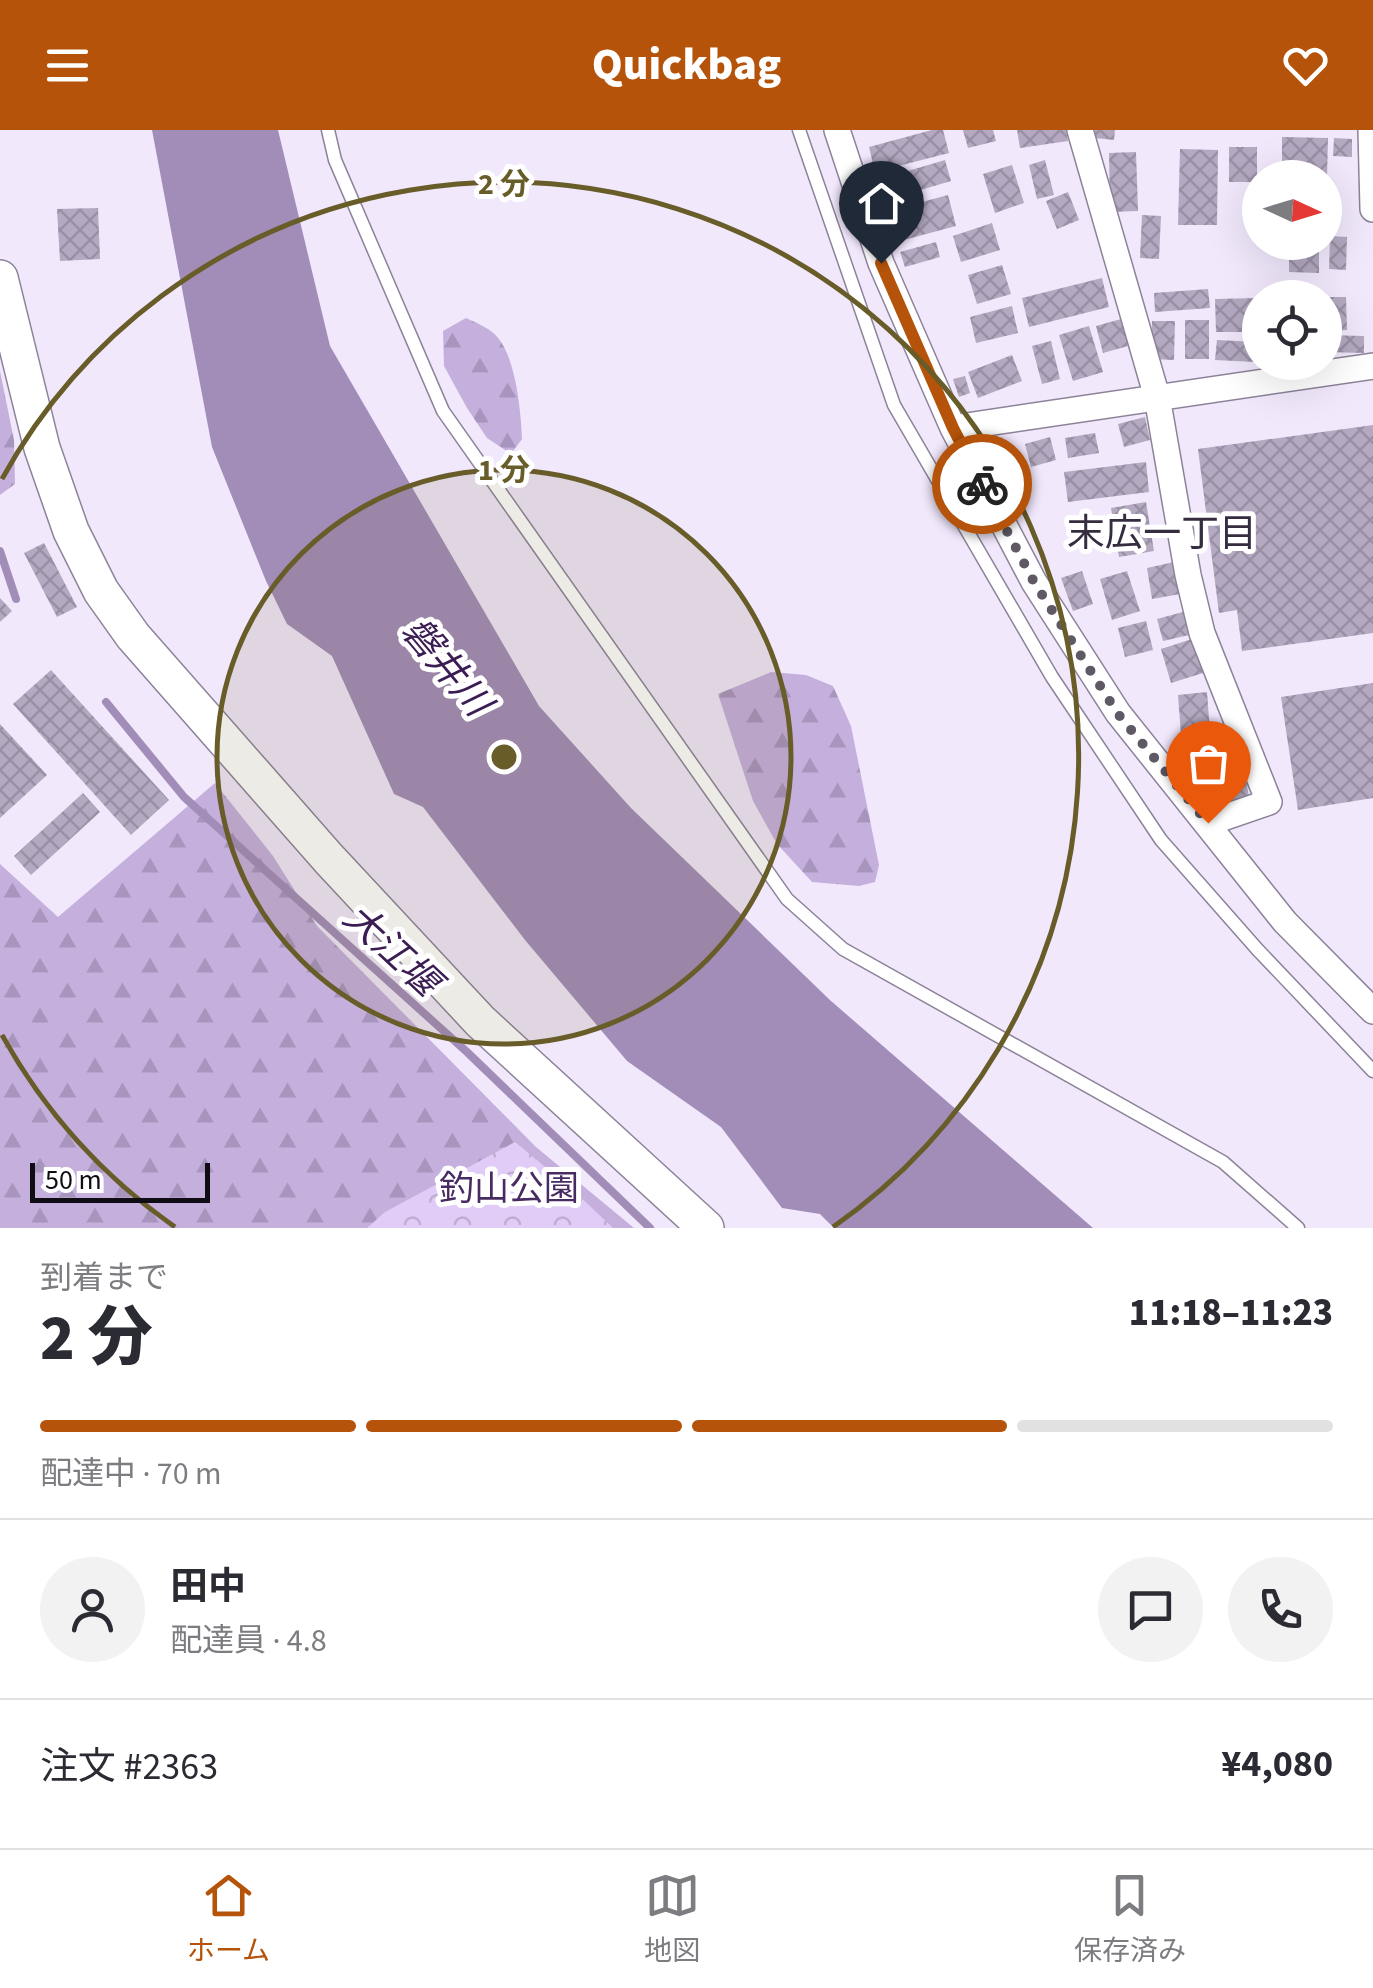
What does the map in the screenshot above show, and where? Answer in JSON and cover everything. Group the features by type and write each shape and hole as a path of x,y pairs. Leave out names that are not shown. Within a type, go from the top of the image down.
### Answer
{"street":[{"path":"837,130 881,263 953,428 1034,582 1118,714 1285,922 1373,1012"},
{"path":"1080,130 1156,397 1202,633 1269,802 1208,823"},
{"path":"1371,130 1373,208"},
{"path":"3,298 42,448 71,531 101,591 133,636 329,859 480,1021 706,1228"},
{"path":"953,428 1373,366"}],"lane":[{"path":"328,130 335,160 443,412 787,899 843,949 1223,1162 1298,1228"},
{"path":"799,130 894,405 1052,677 1161,840 1256,949 1373,1071"}],"green space":[{"path":"466,318 496,335 510,360 522,439 511,454 487,438 444,366 443,331"},
{"path":"0,371 14,440 15,484 0,495"},
{"path":"771,672 806,675 833,686 851,726 879,865 875,882 859,886 812,882 777,844 753,801 718,694"},
{"path":"215,783 273,856 317,926 536,1147 634,1228 0,1228 0,864 58,917"},
{"name":"釣山公園","path":"515,1142 613,1228 367,1228 385,1212"}],"water":[{"name":"磐井川","path":"152,130 278,130 330,346 539,706 631,808 831,1001 1093,1228 834,1228 820,1214 782,1208 721,1127 627,1061 525,940 423,807 394,794 332,656 287,624 212,447"}],"building":[{"path":"943,130 949,153 875,172 869,147"},
{"path":"963,130 993,130 996,141 968,148"},
{"path":"1017,130 1066,130 1068,141 1020,148"},
{"path":"1095,130 1115,130 1114,140 1094,138"},
{"path":"1282,137 1328,138 1327,160 1282,160"},
{"path":"1334,138 1352,139 1352,157 1333,156"},
{"path":"1229,147 1257,147 1257,160 1242,160 1242,182 1229,182"},
{"path":"1180,149 1218,150 1217,225 1178,225"},
{"path":"1136,152 1138,211 1110,212 1109,153"},
{"path":"945,160 951,181 897,197 891,176"},
{"path":"1045,160 1054,195 1037,199 1029,165"},
{"path":"1012,165 1024,203 995,213 983,174"},
{"path":"1068,192 1079,220 1057,229 1046,201"},
{"path":"948,195 956,226 900,241 892,210"},
{"path":"98,208 100,259 60,261 57,209"},
{"path":"1142,215 1161,216 1159,259 1140,258"},
{"path":"992,223 1000,250 961,262 953,236"},
{"path":"1342,237 1347,237 1346,270 1329,269 1329,260 1342,260"},
{"path":"936,242 940,257 905,267 900,252"},
{"path":"1289,260 1319,260 1319,273 1289,272"},
{"path":"1002,265 1011,294 977,304 968,275"},
{"path":"1102,278 1109,307 1029,327 1022,298"},
{"path":"1208,289 1210,308 1155,312 1154,293"},
{"path":"1342,297 1346,297 1347,330 1342,330"},
{"path":"1242,298 1242,332 1216,332 1215,299"},
{"path":"1012,306 1018,333 976,343 970,317"},
{"path":"1121,319 1128,346 1103,353 1096,326"},
{"path":"1185,320 1209,320 1209,359 1185,359"},
{"path":"1152,321 1175,321 1174,360 1151,359"},
{"path":"1089,326 1103,372 1073,381 1059,335"},
{"path":"1342,335 1364,336 1364,353 1342,352"},
{"path":"1217,340 1242,341 1242,361 1215,360"},
{"path":"1051,341 1060,379 1042,384 1032,346"},
{"path":"1012,355 1022,381 978,398 968,372"},
{"path":"965,376 970,393 959,397 953,379"},
{"path":"1145,417 1150,440 1124,447 1118,424"},
{"path":"1373,425 1373,633 1242,651 1237,610 1219,613 1198,449"},
{"path":"1095,433 1099,453 1068,458 1065,438"},
{"path":"1002,437 1017,467 998,476 983,446"},
{"path":"1050,437 1056,460 1031,467 1025,444"},
{"path":"1146,462 1149,492 1068,502 1064,472"},
{"path":"1146,502 1154,551 1119,557 1111,508"},
{"path":"44,543 77,607 57,617 24,553"},
{"path":"1174,562 1180,594 1152,599 1147,568"},
{"path":"1082,571 1093,604 1073,611 1061,578"},
{"path":"1127,571 1140,611 1112,620 1100,579"},
{"path":"0,598 12,611 0,622"},
{"path":"1183,612 1189,635 1163,641 1157,619"},
{"path":"1146,621 1153,650 1125,657 1118,628"},
{"path":"1192,639 1203,673 1171,683 1161,649"},
{"path":"51,670 169,800 131,835 13,704"},
{"path":"1373,683 1373,798 1298,810 1281,697"},
{"path":"1207,692 1211,745 1182,748 1178,695"},
{"path":"0,724 47,775 0,818"},
{"path":"1245,774 1250,803 1210,811 1204,782"},
{"path":"83,793 100,812 31,875 14,856"}],"waterway":[{"name":"大江堰","path":"0,551 16,599"},
{"name":"大江堰","path":"106,702 184,797 467,1052 650,1228"}],"way so far":[{"path":"982,484 1034,582 1118,714 1208,823"}],"district":[{"name":"末広一丁目","path":"1162,534"}],"route":[{"path":"881,263 953,428 982,484"}]}
